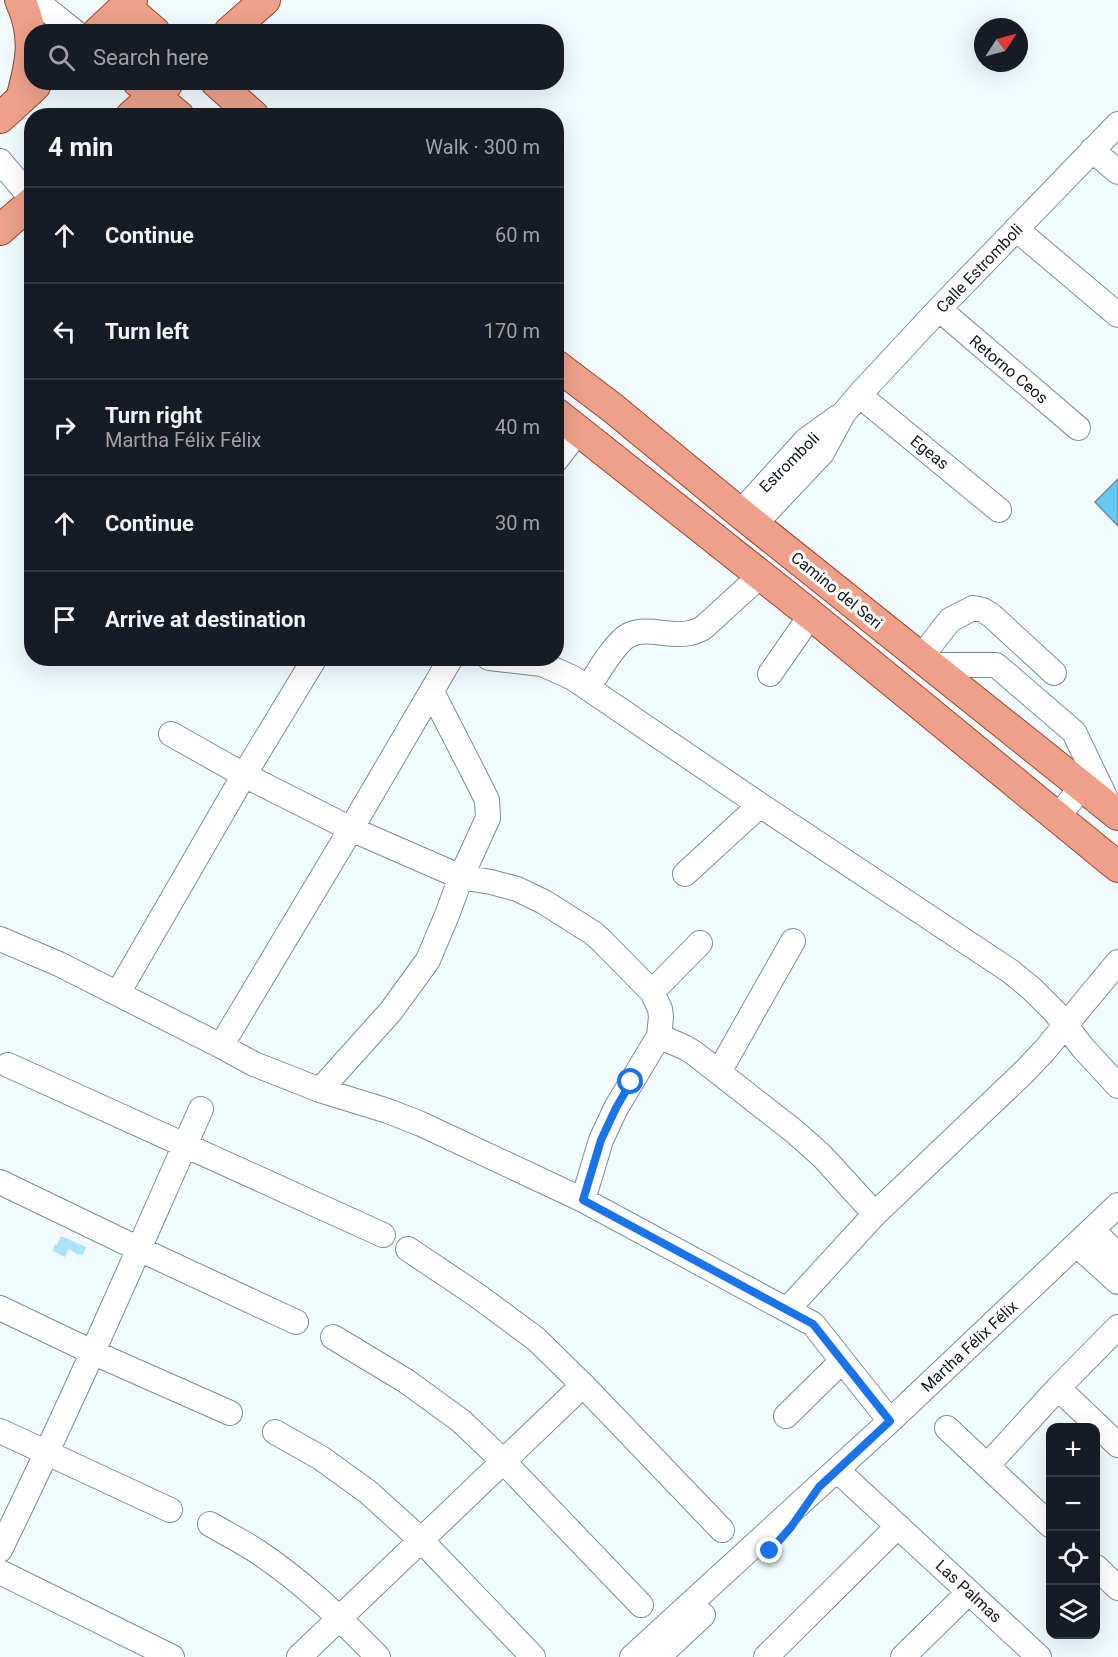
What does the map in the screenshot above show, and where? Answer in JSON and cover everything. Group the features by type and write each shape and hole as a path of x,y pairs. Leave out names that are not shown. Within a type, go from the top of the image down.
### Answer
{"main road":[{"path":"20,0 27,24"},
{"path":"107,24 129,3 148,24"},
{"path":"137,108 151,90"},
{"path":"156,90 172,108"},
{"path":"225,90 245,108"},
{"path":"243,90 251,108"},
{"path":"0,230 24,208"},
{"name":"Camino del Seri","path":"564,371 1115,813"},
{"path":"564,423 811,615 1118,867"}],"street":[{"path":"35,0 65,24"},
{"name":"Calle Estromboli","path":"843,414 939,309 1118,124"},
{"path":"1092,150 1118,172"},
{"path":"0,160 24,190"},
{"path":"1016,229 1118,315"},
{"name":"Retorno Ceos","path":"939,309 1078,428"},
{"name":"Egeas","path":"859,395 999,510"},
{"name":"Estromboli","path":"747,519 843,414"},
{"path":"588,688 615,647 628,635 646,631 692,633 703,628 761,575"},
{"path":"1054,673 992,615 973,608 950,620 926,661 996,665 1074,732 1115,813"},
{"path":"770,674 811,615"},
{"path":"118,993 244,775 310,666"},
{"path":"221,1046 447,666"},
{"path":"547,666 588,688 1010,971 1045,1000 1089,1056 1118,1086"},
{"path":"320,1090 391,1011 428,960 461,877 488,818 486,800 476,776 432,692"},
{"path":"171,734 244,775 351,829 461,877 517,889 544,902 585,927 652,992 660,1009 659,1036 601,1140 583,1200"},
{"path":"1057,817 1082,787"},
{"path":"685,874 760,805"},
{"path":"0,939 118,993 254,1064 320,1090 421,1124 583,1200 813,1324 890,1421"},
{"path":"719,1072 794,940"},
{"path":"652,992 700,943"},
{"path":"787,1310 875,1214 1044,1051 1118,962"},
{"path":"659,1036 686,1048 795,1132 822,1156 875,1214"},
{"path":"8,1065 383,1235"},
{"path":"0,1550 201,1109"},
{"path":"0,1182 296,1322"},
{"name":"Martha Félix Félix","path":"819,1487 1118,1205"},
{"path":"1085,1237 1118,1256"},
{"path":"1085,1237 1118,1282"},
{"path":"408,1249 478,1296 536,1339 583,1384 722,1530"},
{"path":"0,1308 92,1352 230,1413"},
{"path":"987,1466 1058,1388 1118,1328"},
{"path":"333,1337 406,1381 461,1421 503,1461 641,1605"},
{"path":"786,1416 842,1361"},
{"path":"299,1657 583,1384"},
{"path":"1058,1388 1118,1445"},
{"path":"947,1428 1046,1521"},
{"path":"0,1431 170,1510"},
{"path":"275,1432 321,1458 368,1492 421,1540 533,1657"},
{"name":"Las Palmas","path":"837,1470 1039,1657"},
{"path":"632,1657 819,1487"},
{"path":"658,1657 770,1551 791,1527 819,1487"},
{"path":"210,1524 255,1550 295,1579 340,1618 378,1657"},
{"path":"766,1657 898,1526"},
{"path":"0,1572 172,1657"},
{"path":"903,1657 969,1592"}],"water":[{"path":"61,1236 86,1247 83,1255 78,1255 69,1249 65,1257 53,1251"}],"building":[{"path":"1118,479 1118,526 1095,502"}],"route":[{"path":"631,1082 601,1140 583,1200 813,1324 890,1421 819,1487 791,1527 770,1551"}]}
